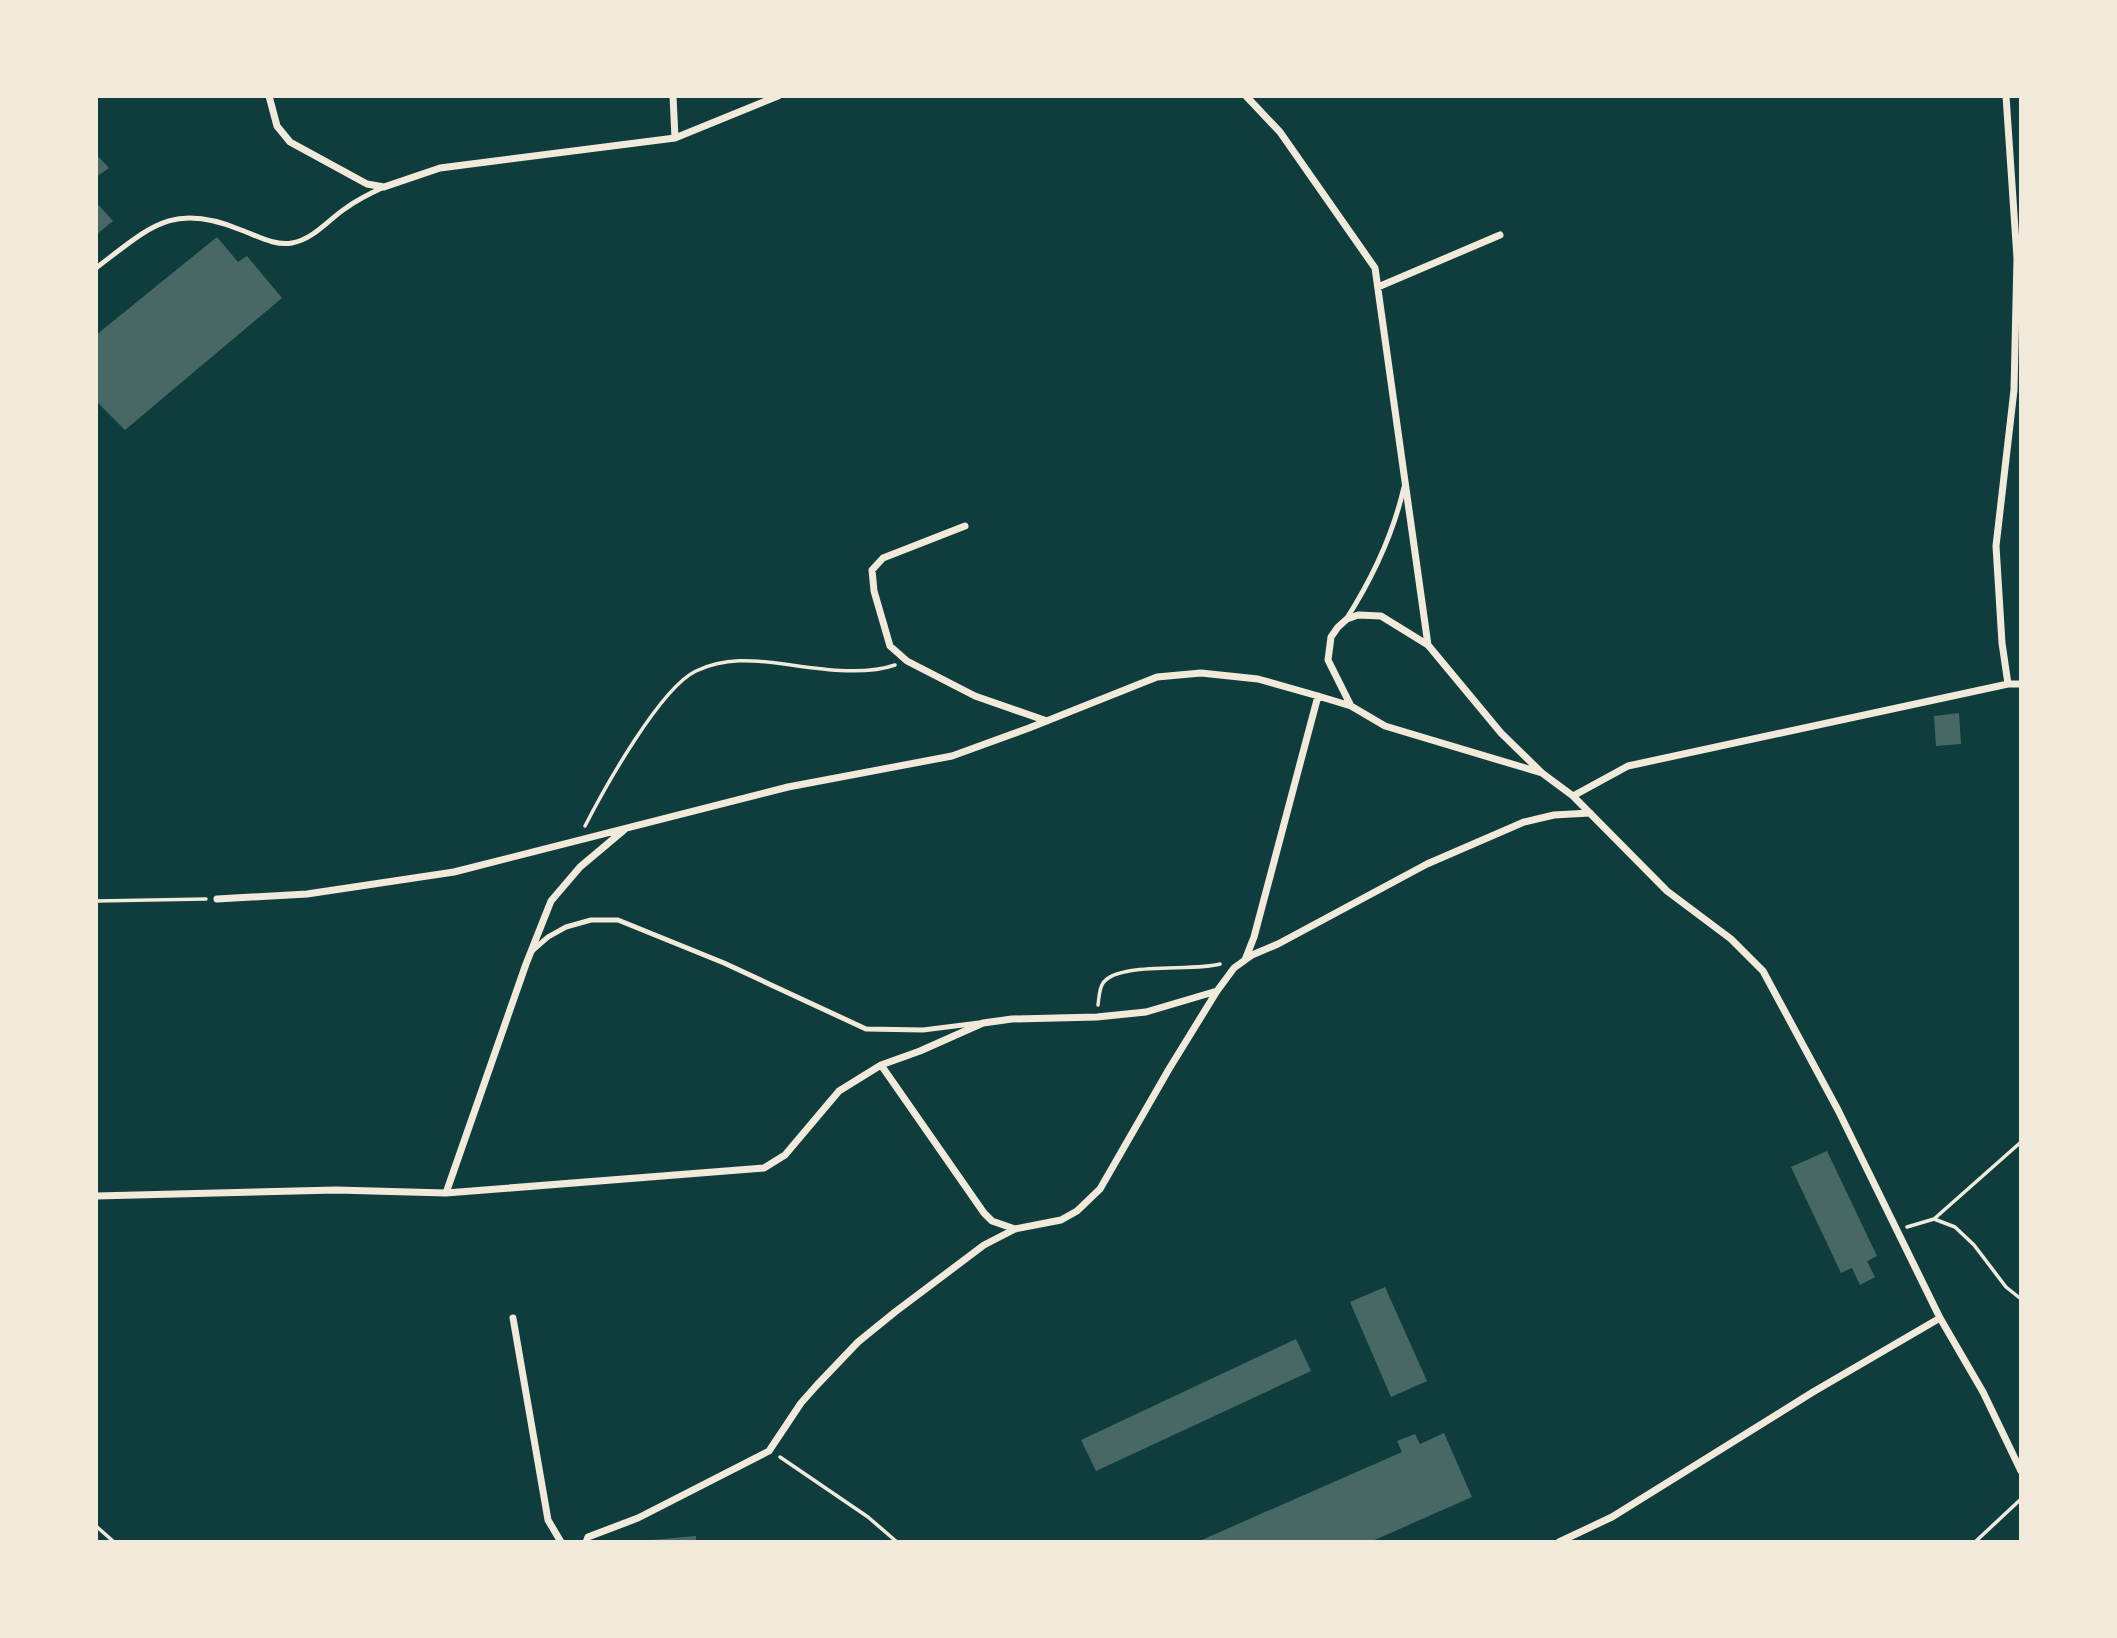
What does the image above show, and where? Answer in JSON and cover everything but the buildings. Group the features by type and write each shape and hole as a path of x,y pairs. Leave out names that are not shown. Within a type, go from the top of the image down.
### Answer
{"street":[{"path":"269,96 277,126 290,142 367,184 384,187 440,168 675,138 778,96"},
{"path":"673,96 675,138"},
{"path":"1246,96 1280,132 1375,268 1428,645"},
{"path":"2006,96 2017,258 2014,390 1996,545 2002,643 2008,684"},
{"path":"1378,287 1500,235"},
{"path":"965,526 883,558 873,570 874,591 890,646 907,661 975,696 1047,721"},
{"path":"1351,706 1328,660 1331,637 1347,619 1358,615 1381,616 1428,645 1501,733 1542,773 1573,796 1667,891 1731,939 1763,971 1838,1110 1940,1318 1983,1392 2021,1471"},
{"path":"217,899 307,894 454,872 788,787 952,756 1157,677 1201,673 1258,679 1351,706 1385,726 1542,773"},
{"path":"1573,796 1628,766 2008,684 2021,684"},
{"path":"1245,959 1254,937 1318,696"},
{"path":"586,1542 589,1536 638,1518 769,1451 801,1403 858,1342 984,1245 1014,1229 1061,1220 1091,1201 1217,991 1234,968 1245,959 1427,864 1524,822 1553,815 1590,813"},
{"path":"446,1193 551,901 580,867 627,827"},
{"path":"96,1196 336,1190 446,1193 764,1168 785,1155 839,1091 881,1065 982,1023 1146,1012 1217,991"},
{"path":"881,1065 984,1213 992,1222 1014,1229"},
{"path":"513,1318 548,1520 561,1542"},
{"path":"1559,1542 1612,1517 1813,1392 1940,1318"}],"lane":[{"path":"96,268 148,229 167,220 202,217 221,221 270,242 295,243 316,232 361,198 384,187"},
{"path":"1347,619 1384,552 1405,484"},
{"path":"531,952 548,937 566,927 591,920 618,920 723,963 866,1029 923,1030 982,1023"}],"path":[{"path":"578,841 631,745 672,690 693,671 719,662 744,659 833,670 886,668 907,661"},
{"path":"96,901 217,899"},
{"path":"1097,1017 1103,984 1111,976 1138,970 1214,966 1245,959"},
{"path":"1898,1230 1934,1219 2021,1142"},
{"path":"1934,1219 1955,1227 1974,1245 2006,1287 2021,1299"},
{"path":"769,1451 868,1517 897,1542"},
{"path":"1975,1542 2021,1499"},
{"path":"96,1526 114,1542"}]}
